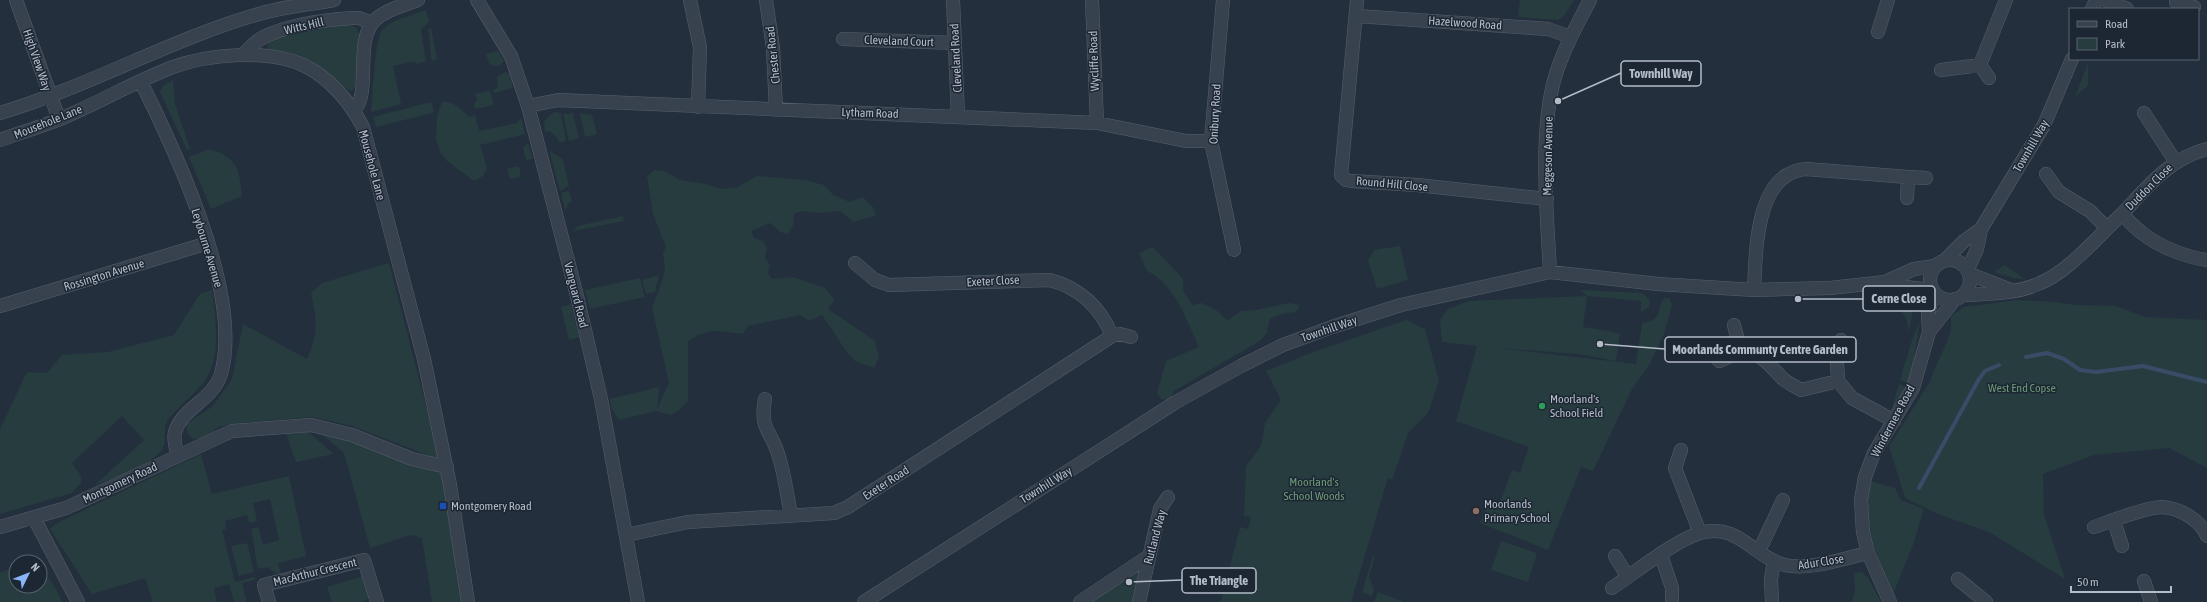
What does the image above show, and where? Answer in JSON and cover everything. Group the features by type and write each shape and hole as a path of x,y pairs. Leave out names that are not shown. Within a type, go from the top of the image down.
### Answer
{"street":[{"name":"High View Way","path":"16,0 59,119"},
{"path":"0,113 50,96 265,6 334,0"},
{"path":"354,110 360,101 365,40 372,23 380,16 404,3 418,0"},
{"name":"Vanguard Road","path":"477,0 512,56 528,106 599,392 638,602"},
{"path":"690,0 700,47 698,107"},
{"name":"Chester Road","path":"766,0 773,48 776,110"},
{"name":"Cleveland Road","path":"953,0 958,117"},
{"name":"Wycliffe Road","path":"1092,0 1097,123"},
{"name":"Onibury Road","path":"1223,0 1211,141 1234,250"},
{"name":"Round Hill Close","path":"1358,0 1342,175 1346,180 1417,185 1547,199"},
{"name":"Meggeson Avenue","path":"1550,272 1547,199 1548,113 1554,78 1571,37 1590,0"},
{"path":"1878,32 1888,0"},
{"path":"1980,65 2006,0"},
{"path":"2106,0 2125,8"},
{"path":"2176,4 2194,7"},
{"name":"Hazelwood Road","path":"1357,16 1548,29 1571,37"},
{"name":"Witts Hill","path":"243,54 261,39 274,33 310,24 352,18 372,23"},
{"name":"Cleveland Court","path":"843,39 955,43"},
{"name":"Mousehole Lane","path":"0,140 59,119 173,67 198,60 243,54 284,60 303,65 337,90 354,110 364,133 417,330 446,467 468,602"},
{"name":"Townhill Way","path":"1969,272 1977,249 1981,229 2044,126 2072,60"},
{"path":"1941,70 1980,65"},
{"path":"1980,65 1989,78"},
{"name":"Leybourne Avenue","path":"140,82 176,157 208,243 219,279 226,341 221,375 214,388 205,399 180,421 174,434 178,456"},
{"name":"Lytham Road","path":"528,106 558,100 1097,123 1186,141 1211,141"},
{"name":"Duddon Close","path":"2144,113 2176,161"},
{"name":"Duddon Close","path":"1959,297 2011,290 2022,290 2040,284 2067,266 2176,161 2207,149"},
{"path":"1754,290 1756,247 1761,220 1776,183 1785,175 1795,170 1806,169 1926,178"},
{"path":"2046,174 2059,192 2090,211 2107,228"},
{"path":"1907,198 1908,177"},
{"name":"Duddon Close","path":"2122,214 2142,233 2165,247 2195,258 2207,260"},
{"name":"Townhill Way","path":"864,602 1176,402 1283,346 1332,327 1401,305 1550,272 1658,284 1754,290 1830,288 1885,282 1914,269 1940,263 1964,241 1981,229"},
{"name":"Rossington Avenue","path":"0,306 208,243"},
{"path":"1958,261 1969,272 1969,286 1959,297 1944,299 1933,291 1930,277 1940,263 1958,261"},
{"name":"Exeter Close","path":"855,263 875,280 889,285 1042,278 1060,282 1091,303 1104,317 1112,336"},
{"name":"Duddon Close","path":"1969,272 2011,290"},
{"name":"Townhill Way","path":"1885,282 1905,287 1933,291"},
{"name":"Windermere Road","path":"1890,602 1868,553 1863,532 1861,500 1865,478 1874,453 1913,388 1929,332 1928,313 1933,291"},
{"name":"Windermere Road","path":"1929,332 1959,297"},
{"path":"1734,325 1740,349"},
{"path":"1112,336 1120,334 1131,337"},
{"name":"Exeter Road","path":"626,535 688,522 834,512 848,507 1112,336"},
{"path":"1841,340 1836,362 1838,381 1852,398 1894,421"},
{"path":"1719,361 1737,353 1740,349"},
{"path":"1740,349 1754,353 1767,360 1783,379 1800,390 1838,381"},
{"path":"765,399 762,416 764,427 779,456 791,515"},
{"name":"Montgomery Road","path":"0,527 66,508 232,431 311,425 352,435 412,459 446,467"},
{"path":"1681,450 1675,468 1700,533"},
{"name":"Rutland Way","path":"1139,602 1160,509 1168,497"},
{"path":"1759,551 1783,500"},
{"path":"2094,527 2152,509 2163,508 2189,516 2198,523 2207,536"},
{"path":"34,518 78,602"},
{"path":"2114,521 2122,546"},
{"name":"Adur Close","path":"1612,588 1677,543 1700,533 1723,531 1737,535 1774,561 1796,567 1818,564 1868,553"},
{"path":"1661,555 1672,588 1672,602"},
{"path":"1080,602 1149,556"},
{"path":"1615,556 1628,578"},
{"name":"MacArthur Crescent","path":"269,602 264,585 364,560 377,602"},
{"path":"1772,602 1771,579 1774,561"},
{"path":"1958,580 1986,602"},
{"path":"2144,581 2151,602"}],"green space":[{"path":"1520,0 1574,0 1564,16 1558,20 1518,17"},
{"path":"426,10 429,22 421,29 426,61 416,64 415,61 393,66 401,104 371,112 374,68 380,34 383,29 392,23"},
{"path":"346,24 356,27 360,34 355,87 351,92 326,72 271,51 267,46 270,40 275,38"},
{"path":"431,28 437,59 432,61 428,29"},
{"path":"498,51 504,60 501,65 494,66 489,63 486,54"},
{"path":"2088,63 2088,85 2075,97"},
{"path":"505,72 510,74 513,88 494,93 493,90 498,87 497,77"},
{"path":"173,80 175,104 190,149 187,150 160,92 163,86"},
{"path":"490,91 494,105 475,109 474,104 477,100 475,94"},
{"path":"431,102 434,111 432,113 376,127 373,117"},
{"path":"442,102 454,104 469,117 475,115 479,131 517,123 521,118 525,134 480,145 487,168 483,176 474,181 447,161 440,152 436,139 437,116"},
{"path":"555,112 561,113 566,141 559,143 558,139 550,131 545,132 544,122"},
{"path":"573,113 579,138 569,141 563,114"},
{"path":"580,113 592,115 597,134 585,137"},
{"path":"528,143 533,159 526,160 523,148"},
{"path":"209,149 226,156 235,165 240,178 242,196 211,209 189,157"},
{"path":"549,150 563,160 569,186 560,191"},
{"path":"519,166 521,177 510,179 507,169"},
{"path":"655,170 665,171 680,180 706,184 721,189 738,187 757,176 805,180 824,185 833,195 850,202 863,197 873,207 876,215 854,222 840,211 819,213 801,211 794,214 793,226 788,234 780,232 770,223 751,231 754,238 763,241 767,248 765,258 770,266 768,273 772,279 793,277 825,288 835,300 828,309 875,341 879,357 874,368 855,361 848,354 822,315 809,321 800,315 748,326 743,334 720,331 703,333 688,341 688,401 679,410 670,415 656,411 619,420 611,408 610,399 659,387 657,409 669,383 652,308 665,268 663,253 666,247 653,214 647,176"},
{"path":"569,191 572,201 568,204 565,211 561,193"},
{"path":"623,216 624,221 573,231 578,226"},
{"path":"1400,246 1408,280 1377,289 1368,261 1374,250"},
{"path":"1153,247 1183,279 1183,290 1192,305 1202,303 1219,312 1227,321 1241,311 1256,310 1289,303 1300,305 1296,312 1281,314 1270,319 1267,333 1260,341 1174,391 1169,400 1161,399 1157,393 1166,361 1199,347 1179,304 1172,293 1165,284 1147,271 1139,253"},
{"path":"389,263 440,460 352,426 311,417 231,424 218,427 213,432 201,438 194,439 188,434 186,427 188,423 213,406 232,379 243,324 307,359 314,341 316,326 315,311 311,293 322,283"},
{"path":"2005,265 2025,279 2013,278 1994,272"},
{"path":"659,275 655,292 646,294 642,280"},
{"path":"640,278 645,297 590,309 585,290"},
{"path":"212,290 216,325 216,349 214,360 204,382 197,391 168,419 165,428 163,448 158,454 151,460 132,470 94,486 144,440 122,416 72,463 81,476 81,483 72,493 0,514 0,429 27,372 47,373 62,355 108,352 174,335 200,294"},
{"path":"1581,290 1643,293 1650,301 1649,307 1641,312 1641,301 1587,296"},
{"path":"1587,296 1583,327 1620,333 1616,361 1579,354 1498,348 1636,364 1642,323 1654,320 1657,317 1661,302 1664,298 1669,298 1672,305 1664,334 1649,365 1631,391 1593,471 1581,467 1548,550 1480,523 1486,507 1497,510 1512,470 1520,473 1529,447 1456,421 1477,346 1442,342 1440,320 1448,309 1469,301"},
{"path":"1886,297 1911,305 1913,308 1909,332 1907,320 1896,303"},
{"name":"West End Copse","path":"2018,300 2076,305 2116,306 2145,317 2207,320 2207,468 2169,448 2094,455 2043,474 2044,515 2065,579 1989,532 1938,514 1905,498 1889,446 1928,385 1951,332 1951,316 1964,307"},
{"path":"571,304 579,337 569,340 561,307"},
{"name":"Moorland's School Woods","path":"1406,320 1425,329 1439,381 1428,413 1408,433 1392,480 1388,478 1351,602 1218,602 1221,601 1240,527 1248,529 1251,517 1244,516 1246,466 1261,446 1265,423 1281,400 1266,371 1308,354"},
{"path":"1920,321 1910,384 1900,380 1912,340"},
{"path":"1899,384 1907,388 1895,406 1892,407"},
{"path":"303,431 308,432 334,454 296,462 286,433"},
{"path":"318,431 442,471 462,602 432,602 422,538 411,535 370,548 344,453"},
{"path":"201,454 212,494 289,476 306,556 278,563 281,574 275,573 268,567 258,569 251,529 258,527 263,545 279,540 270,499 253,503 257,521 249,523 247,515 225,521 226,529 222,530 235,582 255,577 255,580 242,583 247,602 234,602 229,584 214,588 217,602 153,602 145,578 92,594 50,529 57,523"},
{"path":"1870,481 1895,488 1901,500 1924,509 1913,545 1893,594 1872,539 1868,513"},
{"path":"1501,541 1537,553 1528,582 1491,570"},
{"path":"247,543 254,572 239,576 231,546"},
{"path":"1373,556 1375,557 1369,577 1374,589 1372,596 1362,592"},
{"path":"1139,569 1142,572 1135,602 1089,602"},
{"path":"8,570 8,594 48,594 48,578 62,602 0,602 0,573"},
{"path":"1862,572 1868,578 1881,602 1852,602 1855,591 1854,573"},
{"path":"363,576 369,598 361,602 332,602 327,587"},
{"path":"1378,592 1402,601 1402,602 1374,602"}],"waterway":[{"path":"2026,357 2047,353 2064,359 2080,370 2096,372 2143,366 2207,382"},
{"path":"1919,488 1979,379 1985,371 1999,365"}],"place":[{"name":"Townhill Way","path":"1558,101"},
{"name":"Cerne Close","path":"1798,299"},
{"name":"Moorlands Communty Centre Garden","path":"1600,344"},
{"name":"Moorland's School Field","path":"1542,406"},
{"name":"Montgomery Road","path":"443,506"},
{"name":"Moorlands Primary School","path":"1476,511"},
{"name":"The Triangle","path":"1129,582"}]}
